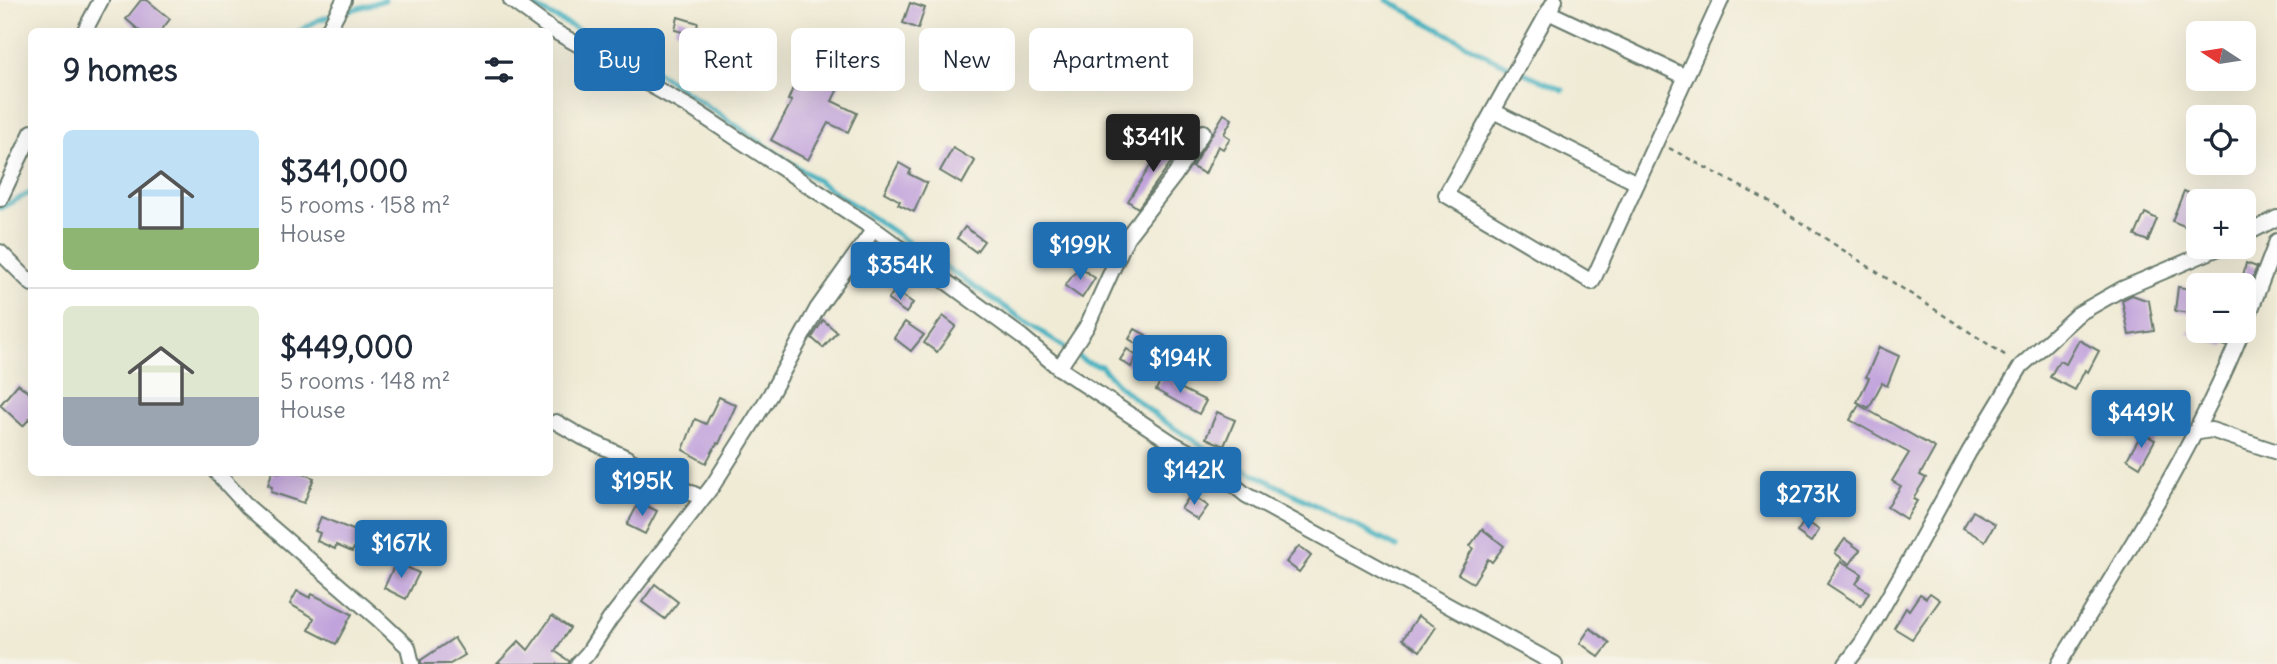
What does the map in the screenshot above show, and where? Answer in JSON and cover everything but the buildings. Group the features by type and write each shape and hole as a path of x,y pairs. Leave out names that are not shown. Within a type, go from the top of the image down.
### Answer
{"street":[{"path":"86,28 101,0"},
{"path":"329,28 344,0"},
{"path":"511,0 549,28"},
{"path":"1686,77 1551,6 1446,195 1592,282 1656,141 1686,77 1721,0"},
{"path":"553,31 691,108 874,229 1022,337 1059,368 1174,444 1200,458 1246,495 1555,664"},
{"path":"1493,111 1637,183"},
{"path":"1059,368 1087,326 1127,236 1175,175 1203,132"},
{"path":"0,199 28,140"},
{"path":"2256,229 2277,218"},
{"path":"578,664 747,433 817,309 874,229"},
{"path":"2256,301 2272,266 2277,241"},
{"path":"0,252 28,280"},
{"path":"1846,664 1868,632 1969,452 2021,366 2078,314 2122,289 2193,259"},
{"path":"2059,664 2133,542 2194,433 2236,343"},
{"path":"556,422 702,498"},
{"path":"2194,433 2211,430 2277,452"},
{"path":"220,476 248,507 408,647 412,664"}],"path":[{"path":"1656,141 1766,200 2021,366"}],"waterway":[{"path":"305,28 318,20 385,0"},
{"path":"1387,0 1489,57 1563,90"},
{"path":"523,1 648,66 1086,362 1101,366 1120,387 1159,418 1208,450 1397,547"},
{"path":"0,208 28,194"}]}
